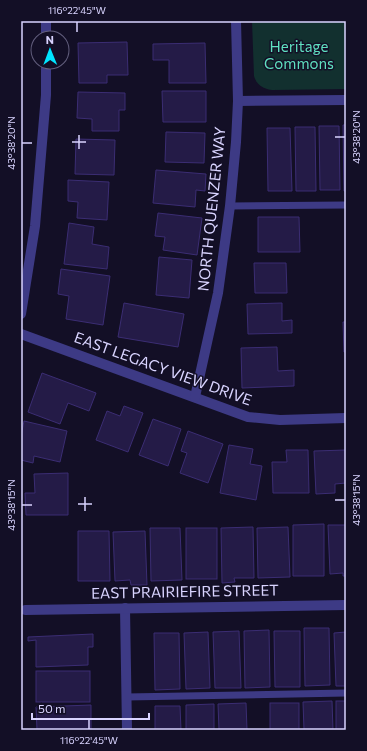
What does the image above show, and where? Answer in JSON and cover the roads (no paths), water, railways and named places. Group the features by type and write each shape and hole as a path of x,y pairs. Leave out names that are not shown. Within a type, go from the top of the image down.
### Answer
{"street":[{"name":"NORTH QUENZER WAY","path":"195,397 218,293 230,206 238,101 236,21"},
{"path":"21,314 35,226 46,94 46,70"},
{"path":"238,101 346,100"},
{"name":"EAST LEGACY VIEW DRIVE","path":"21,334 248,417 280,420 346,418"},
{"name":"EAST PRAIRIEFIRE STREET","path":"25,610 346,605"},
{"path":"125,608 127,730"}],"lane":[{"path":"230,206 346,205"},
{"path":"126,697 346,693"}],"park label":[{"name":"Heritage Commons","path":"299,56"}]}
